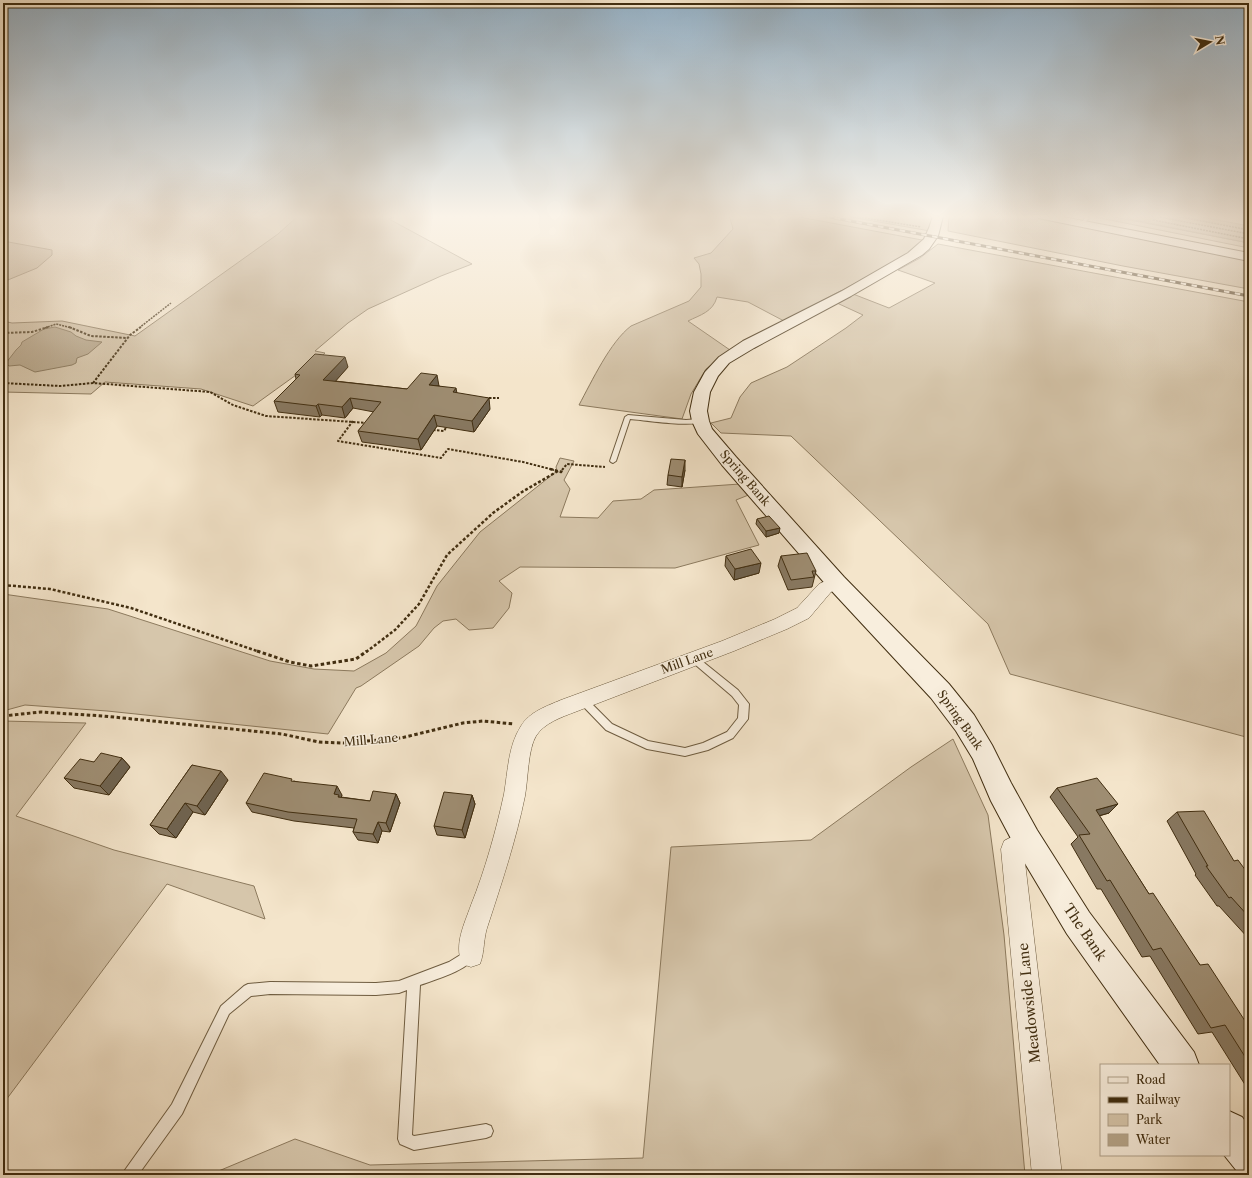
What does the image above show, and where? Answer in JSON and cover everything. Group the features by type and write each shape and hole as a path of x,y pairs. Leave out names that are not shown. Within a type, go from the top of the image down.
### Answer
{"street":[{"name":"Spring Bank","path":"887,271 856,290 749,345 725,359 710,376 699,396 700,421 704,430 729,461 836,582 940,691 965,723 983,752 1001,792"},
{"name":"Mill Lane","path":"530,728 548,716 582,700 728,646 803,613 825,588 836,582"},
{"path":"471,955 470,944 473,929 485,900 512,812 524,740 530,728"},
{"name":"The Bank","path":"1001,792 1027,840 1078,923 1180,1064"},
{"name":"Meadowside Lane","path":"1027,840 1012,849 1047,1175"},
{"path":"1230,1131 1249,1156"}],"lane":[{"path":"613,461 628,417 686,422 700,421"},
{"path":"582,700 609,727 647,745 685,752 705,747 730,735 743,719 744,704 736,692 694,658"},
{"path":"130,1175 177,1109 225,1010 248,990 270,988 376,989 399,987 453,967 471,955"},
{"path":"414,981 405,1139 414,1143 486,1131"}],"path":[{"path":"93,383 127,338 171,303"},
{"path":"3,333 20,334 32,332 56,324 70,327 91,336 127,338"},
{"path":"3,384 60,386 93,383 210,392 232,405 266,416 368,423"},
{"path":"484,398 499,398"},
{"path":"353,421 338,441 441,458 448,449 523,462 559,472"},
{"path":"428,429 444,431 448,425"},
{"path":"3,585 50,590 131,608 290,662 311,666 356,659 396,630 418,604 447,555 493,513 522,492 559,472 567,464 605,467 613,461"},
{"name":"Mill Lane","path":"3,716 41,712 282,734 319,742 343,743 379,741 463,723 505,722 530,728"}],"green space":[{"path":"3,271 30,271 3,282"},
{"path":"226,271 454,271 368,309 348,323 315,351 325,353 321,357 253,406 201,389 105,382 91,394 3,392 3,321 12,323 62,321 135,336"},
{"path":"700,271 878,271 784,321 748,302 717,297 709,310 688,321 730,350 706,369 691,394 682,419 579,405 602,362 623,333 631,326 689,301 701,287"},
{"path":"901,271 1083,271 1249,302 1249,743 1246,737 1010,674 988,624 791,436 721,433 711,423 731,418 740,397 751,383 787,367 863,315 837,303 853,294 889,308 935,283"},
{"path":"1150,271 1249,271 1249,289"},
{"path":"560,458 574,461 564,480 570,489 560,517 598,518 613,501 641,499 654,490 740,484 751,494 736,500 759,545 675,568 520,567 499,581 512,593 509,608 493,628 469,630 456,619 443,621 434,628 419,646 356,688 328,734 107,711 25,705 3,711 3,594 108,609 270,661 314,669 354,671 386,653 416,626 437,586 480,532 557,471 556,467"},
{"path":"3,721 86,723 16,816 114,850 254,886 265,919 167,884 3,1104"},
{"path":"953,739 988,815 1004,935 1025,1175 209,1175 295,1139 370,1165 643,1158 671,847 811,840 911,767"}],"water":[{"path":"55,327 71,332 86,340 102,342 88,354 77,358 76,363 72,365 35,372 20,365 9,366 6,363 22,342 44,329"}],"building":[{"path":"315,354 345,357 323,380 407,389 421,373 437,375 429,385 456,388 453,392 489,398 472,421 434,415 418,439 358,431 381,402 350,398 342,407 318,404 316,406 274,401 300,375 295,374"},
{"path":"671,459 685,460 682,477 668,475"},
{"path":"769,516 780,528 766,531 757,519"},
{"path":"751,549 761,563 735,569 726,556"},
{"path":"807,553 816,571 812,571 814,577 791,580 781,556"},
{"path":"101,753 122,758 100,786 64,778 80,759 94,762"},
{"path":"192,765 221,771 197,806 185,803 167,829 150,825"},
{"path":"264,773 292,779 291,781 337,786 334,794 339,795 338,797 370,801 373,791 396,794 386,823 378,822 373,834 353,832 357,819 288,812 246,803"},
{"path":"1097,778 1118,804 1096,810 1149,894 1153,893 1200,965 1208,964 1249,1027 1249,1063 1225,1025 1211,1028 1161,948 1153,950 1110,880 1107,881 1079,835 1090,834 1057,788"},
{"path":"444,792 472,795 462,830 434,826"},
{"path":"1204,811 1234,861 1238,860 1249,875 1249,917 1231,897 1229,898 1206,866 1208,866 1177,812"}],"railway":[{"path":"1116,271 1249,296"}]}
